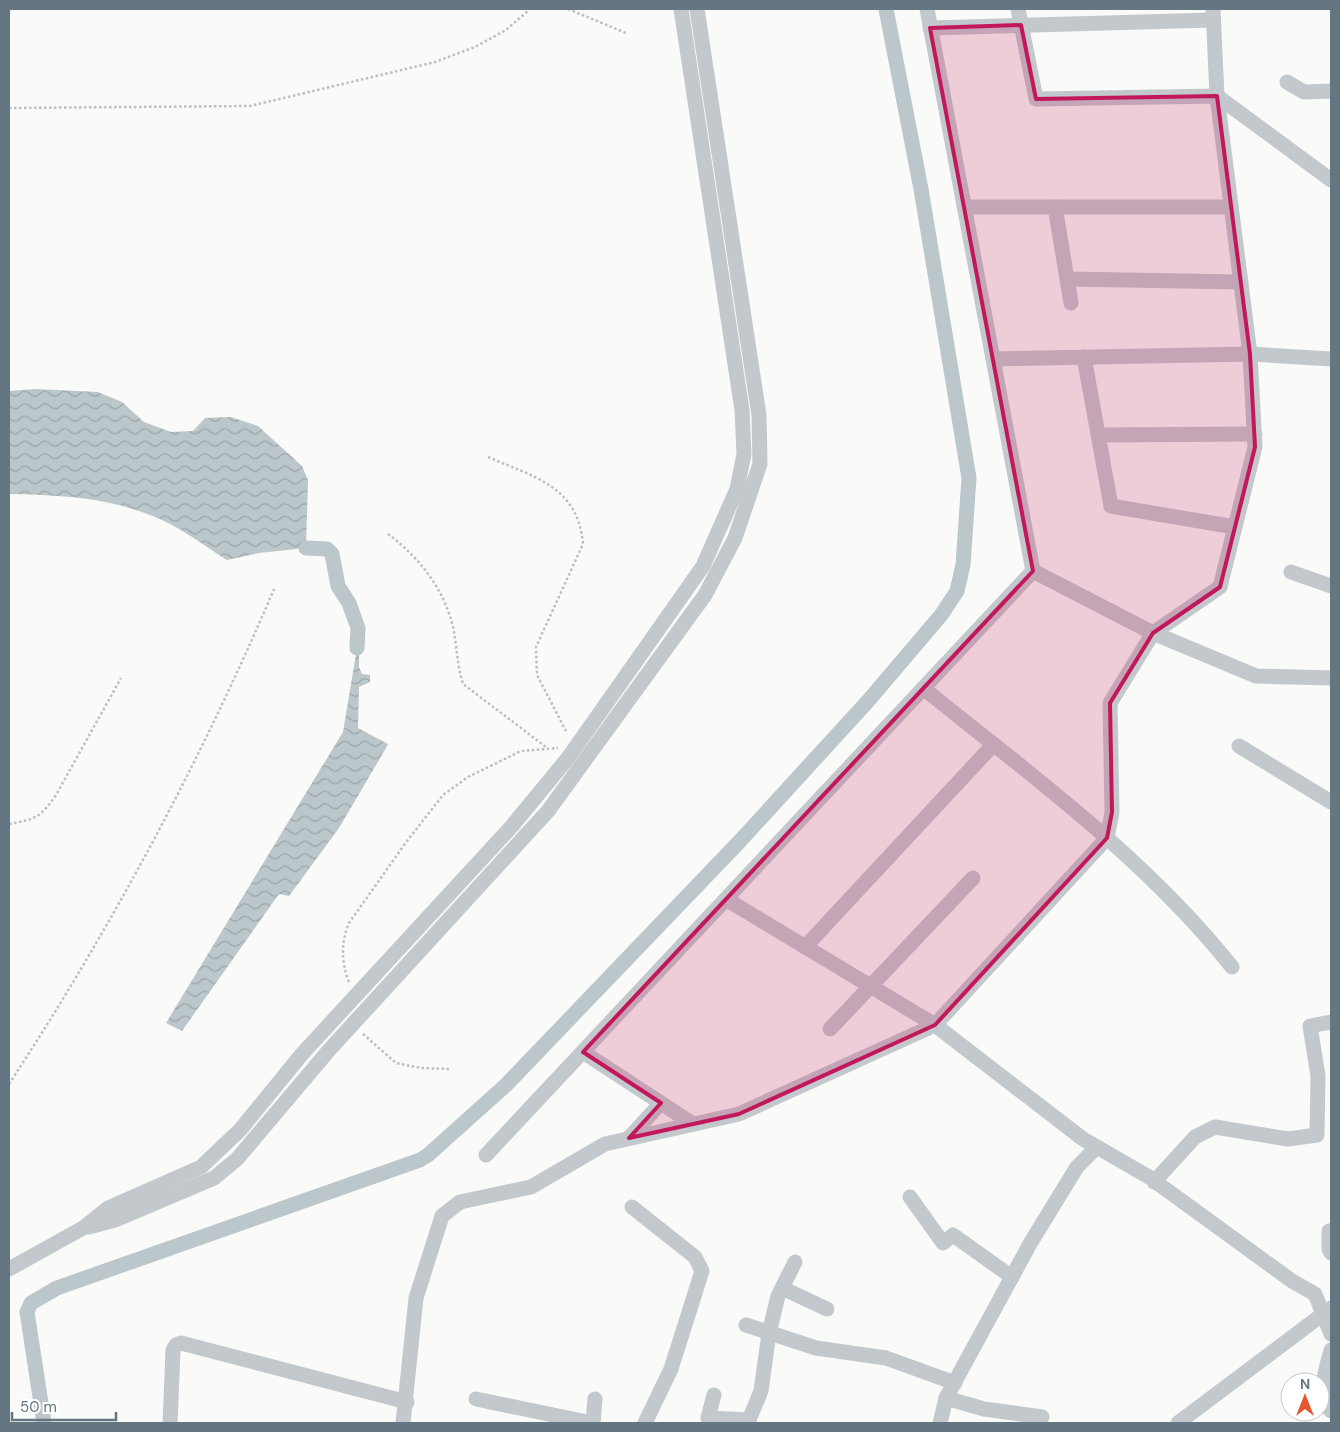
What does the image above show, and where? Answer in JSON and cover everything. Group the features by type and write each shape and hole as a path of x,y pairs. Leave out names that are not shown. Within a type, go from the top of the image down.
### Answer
{"street":[{"path":"9,1268 83,1228 108,1208 201,1166 240,1130 302,1054 512,826 575,748 703,566 738,489 744,454 742,410 681,9"},
{"path":"83,1228 115,1220 214,1178 237,1159 368,1007 548,811 706,595 735,538 760,464 759,415 698,9"},
{"path":"926,9 1032,571"},
{"path":"1018,9 1036,99 1217,96 1331,180"},
{"path":"403,1423 416,1298 442,1216 460,1202 531,1187 605,1144 738,1114 935,1025 1108,838 1112,812 1110,703 1153,633 1220,586 1255,447 1250,354 1217,96 1213,14 930,28"},
{"path":"1287,82 1304,92 1331,91"},
{"path":"964,207 1231,207"},
{"path":"1055,207 1071,303"},
{"path":"1067,279 1241,282"},
{"path":"993,359 1250,354 1331,359"},
{"path":"1084,357 1111,506 1235,527"},
{"path":"736,368 751,366"},
{"path":"1098,435 1254,434"},
{"path":"1032,571 1153,633 1256,676 1331,678"},
{"path":"486,1155 1032,571"},
{"path":"1292,572 1331,586"},
{"path":"923,688 1108,838 1198,925 1232,967"},
{"path":"805,947 993,745"},
{"path":"1239,746 1331,802"},
{"path":"575,748 588,758"},
{"path":"830,1029 974,878"},
{"path":"726,899 935,1025 1083,1139 1154,1182 1284,1276 1315,1294 1328,1311 1331,1334"},
{"path":"355,997 368,1007"},
{"path":"1154,1182 1196,1138 1216,1127 1288,1139 1318,1134 1318,1076 1310,1026 1331,1022"},
{"path":"583,1052 693,1124"},
{"path":"629,1138 661,1103"},
{"path":"940,1423 946,1398 1012,1277 1077,1167 1097,1147"},
{"path":"910,1197 943,1243 954,1235 1012,1277"},
{"path":"632,1207 695,1257 702,1272 671,1369 645,1423"},
{"path":"1329,1231 1329,1249 1331,1253"},
{"path":"714,1395 707,1420 749,1420 761,1390 770,1333 782,1288 795,1262"},
{"path":"782,1288 827,1309"},
{"path":"1178,1423 1328,1311"},
{"path":"746,1325 816,1348 886,1358 954,1383"},
{"path":"170,1423 173,1350 176,1345 181,1344 406,1402"},
{"path":"1331,1350 1325,1373 1323,1394 1328,1409 1331,1411"},
{"path":"476,1399 593,1423 595,1398"},
{"path":"946,1398 984,1409 1042,1417"}],"path":[{"path":"9,108 250,106 435,62 475,47 506,30 530,9"},
{"path":"568,9 626,34"},
{"path":"355,997 346,974 342,954 343,937 348,923 407,841 444,795 468,777 521,751 575,748 537,674 536,647 581,550 583,544 582,527 572,506 559,491 545,481 488,457"},
{"path":"388,534 408,549 436,583 453,626 458,668 463,684 548,748"},
{"path":"9,1084 122,899 196,757 275,587"},
{"path":"9,824 32,820 44,813 56,795 121,678"},
{"path":"353,1024 396,1063 421,1068 449,1069"}],"highlighted area":[{"path":"1021,25 1036,99 1217,96 1250,354 1255,447 1220,587 1153,633 1110,703 1112,812 1107,838 935,1025 739,1114 629,1138 661,1103 583,1052 1033,571 930,28"}],"water":[{"path":"36,389 98,392 122,402 144,422 171,432 193,431 205,418 231,417 258,426 302,466 308,480 306,548 259,553 227,560 172,525 133,509 72,497 9,494 9,391"},
{"path":"357,648 359,648 359,667 362,674 370,675 370,682 359,687 358,728 388,744 339,828 289,896 279,894 182,1031 166,1023 343,732"}],"waterway":[{"path":"44,1423 27,1312 31,1303 57,1288 420,1160 428,1155 506,1085 740,841 868,701 942,614 957,591 963,565 969,478 921,189 886,9"},
{"path":"306,548 327,549 332,554 338,586 349,603 358,628 357,648"}]}
